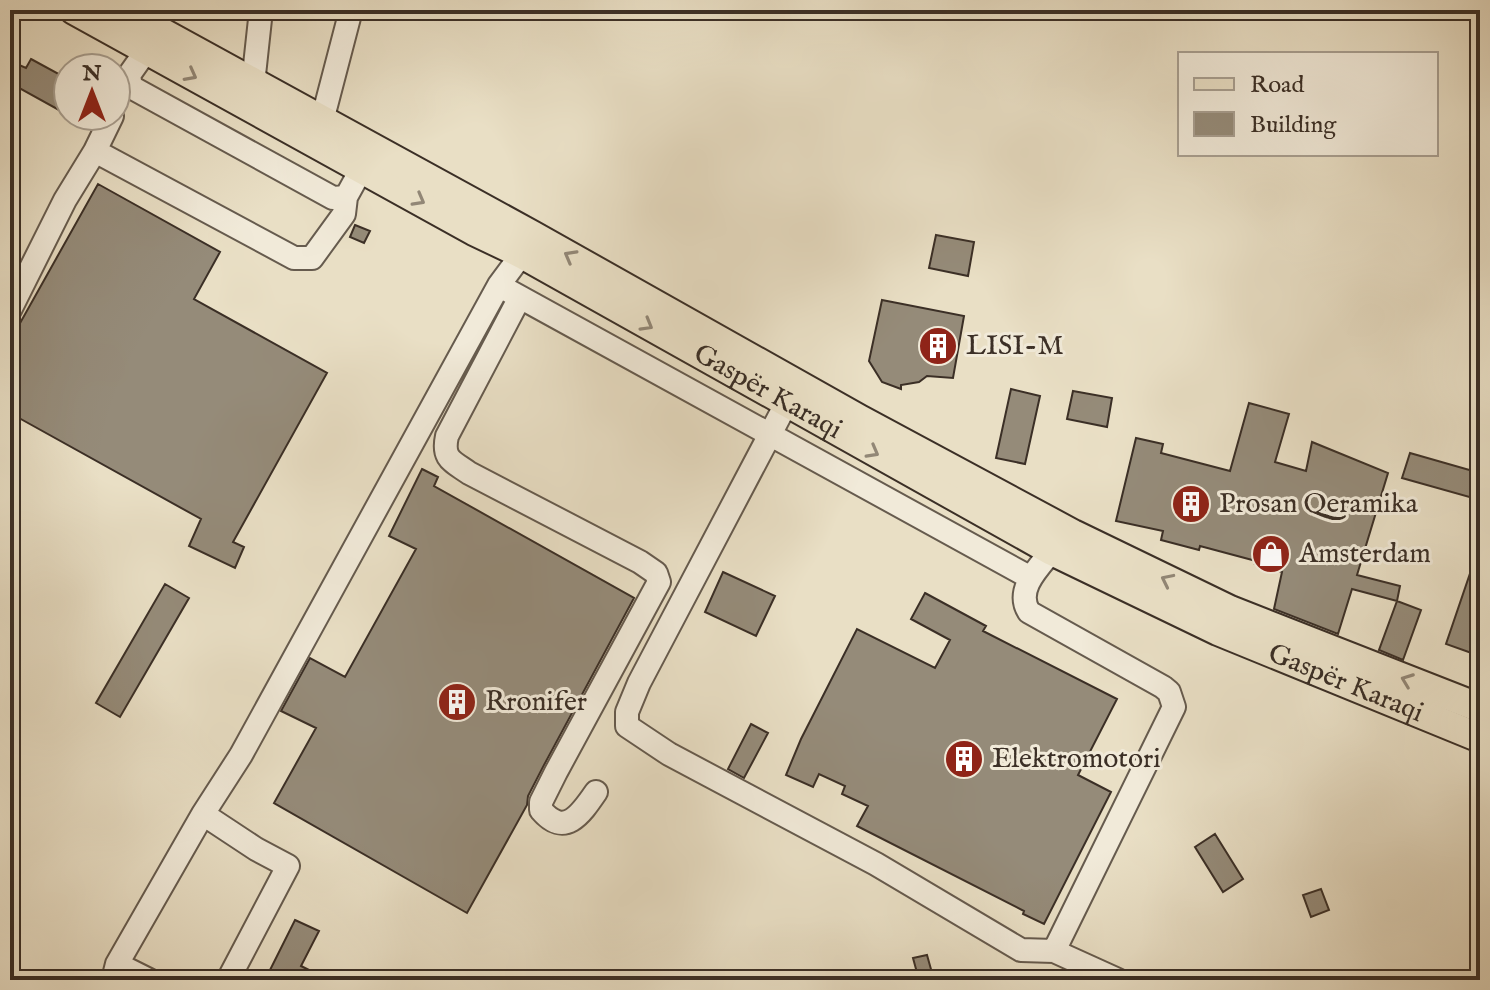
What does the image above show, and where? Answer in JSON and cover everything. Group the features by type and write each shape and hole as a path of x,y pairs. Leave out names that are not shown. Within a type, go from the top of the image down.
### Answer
{"main road":[{"name":"Gaspër Karaqi","path":"74,10 474,231 522,254 1052,551 1218,631 1480,738"},
{"name":"Gaspër Karaqi","path":"121,10 859,419 1073,534 1230,610 1480,708"}],"lane":[{"path":"253,84 261,10"},
{"path":"322,121 351,10"},
{"path":"132,71 146,51"},
{"path":"132,87 333,198 346,197"},
{"path":"10,310 65,200 104,132"},
{"path":"95,151 294,258 312,258 344,214 346,197 362,168"},
{"path":"149,980 115,972 203,814 241,755 499,285 522,254"},
{"path":"499,285 1031,578"},
{"path":"520,297 447,436 444,448 447,457 469,473 656,573 659,582 556,772 541,802 541,810 555,822 571,821 596,792"},
{"path":"786,404 639,683 627,712 627,726 669,754 876,864 1021,950 1054,951 1118,980"},
{"path":"1052,551 1031,578 1024,600 1029,612 1163,687 1173,699 1174,707 1054,951"},
{"path":"203,814 288,866 228,980"}],"building":[{"path":"31,59 52,70 52,106 10,83 10,61 26,68"},
{"path":"98,184 220,252 194,299 327,373 233,542 244,547 235,568 189,546 201,519 10,413 10,341"},
{"path":"355,225 370,231 364,243 350,237"},
{"path":"936,235 974,242 968,276 929,268"},
{"path":"882,300 964,316 953,378 927,376 919,382 901,385 901,389 882,382 869,361"},
{"path":"1011,389 1040,396 1025,464 996,458"},
{"path":"1073,391 1112,398 1107,427 1067,419"},
{"path":"1249,403 1289,414 1275,462 1306,471 1312,442 1388,473 1357,575 1400,586 1397,601 1352,589 1338,634 1274,609 1282,572 1255,564 1256,561 1200,546 1199,550 1161,540 1163,531 1116,521 1136,438 1163,444 1161,453 1230,471"},
{"path":"1410,453 1480,473 1480,500 1402,478"},
{"name":"Rronifer","path":"422,469 438,477 434,486 634,598 544,765 528,796 527,805 467,913 274,803 316,728 281,711 310,658 345,677 416,549 389,536"},
{"path":"1480,550 1480,656 1446,644"},
{"path":"723,572 775,596 756,636 705,612"},
{"path":"165,584 189,598 120,717 96,703"},
{"name":"Elektromotori","path":"925,593 986,626 983,631 1117,699 1078,775 1111,792 1044,924 857,826 868,806 842,794 845,786 819,774 813,787 786,775 857,629 935,668 950,640 911,619"},
{"path":"1397,601 1421,610 1403,660 1379,650"},
{"path":"751,724 768,733 744,778 728,769"},
{"path":"1215,834 1243,879 1223,892 1195,847"},
{"path":"1321,889 1329,910 1311,917 1303,895"},
{"path":"295,920 319,931 301,966 329,980 265,980"},
{"path":"927,955 934,980 919,980 913,958"}],"place":[{"name":"LISI-M","path":"938,346"},
{"name":"Prosan Qeramika","path":"1191,504"},
{"name":"Amsterdam","path":"1271,554"},
{"name":"Rronifer","path":"457,702"},
{"name":"Elektromotori","path":"964,759"}]}
